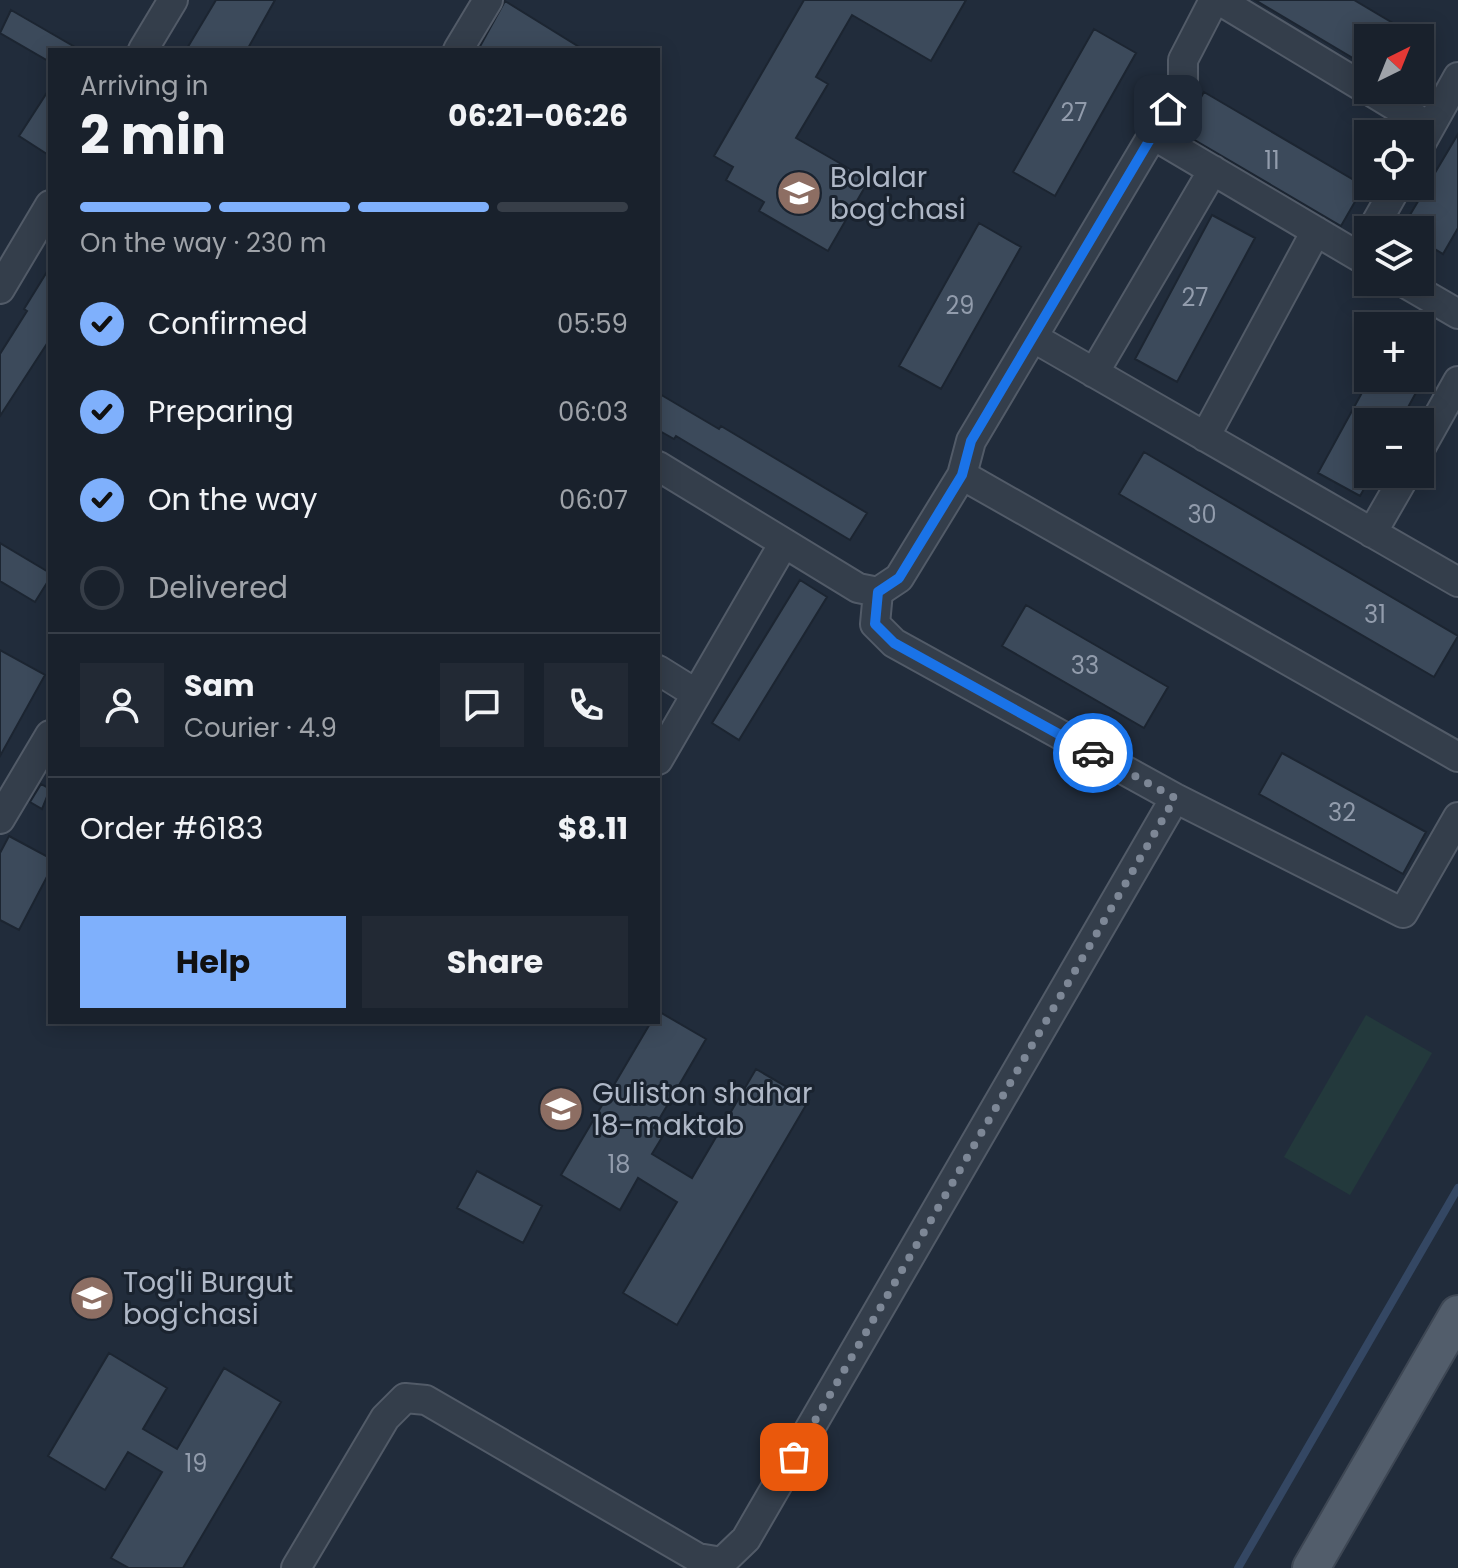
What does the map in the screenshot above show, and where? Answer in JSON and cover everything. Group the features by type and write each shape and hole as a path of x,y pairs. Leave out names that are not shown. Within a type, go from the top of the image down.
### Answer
{"main road":[{"path":"1311,1568 1458,1314"}],"street":[{"path":"144,48 173,0"},
{"path":"459,48 488,0"},
{"path":"660,467 858,588 878,592 899,578 962,475 971,441 1183,84 1183,60 1217,0 1354,82"},
{"path":"1434,120 1458,77"},
{"path":"1385,104 1405,120"},
{"path":"1153,135 1316,231 1354,247"},
{"path":"1094,373 1213,170"},
{"path":"0,289 48,208"},
{"path":"1205,437 1316,231"},
{"path":"1427,296 1458,314"},
{"path":"1034,338 1372,533 1455,574"},
{"path":"1434,424 1458,381"},
{"path":"962,475 1458,757"},
{"path":"1372,533 1398,488"},
{"path":"660,756 784,543"},
{"path":"878,592 875,624 894,643 1175,798 1403,913 1458,817"},
{"path":"660,671 695,693"},
{"path":"0,819 48,738"},
{"path":"296,1568 385,1418 405,1398 426,1400 698,1558 722,1562 746,1539 1175,798"}],"green space":[{"path":"1366,1015 1432,1053 1350,1195 1284,1157"}],"building":[{"path":"216,0 275,0 248,48 187,48"},
{"path":"804,0 966,0 931,61 852,15 816,77 828,84 796,138 869,180 828,251 759,211 764,202 726,180 733,167 714,156"},
{"path":"1255,0 1354,0 1394,24 1354,24 1354,59"},
{"path":"505,1 581,48 479,48"},
{"path":"11,10 77,48 48,48 48,61 0,33"},
{"path":"1094,29 1136,53 1055,196 1013,172"},
{"path":"48,91 48,155 19,136"},
{"path":"1204,92 1354,180 1356,200 1341,226 1181,132"},
{"path":"1458,134 1458,228 1443,254 1434,249 1434,216 1409,216 1419,200 1434,200 1434,174"},
{"path":"1212,215 1255,238 1177,382 1135,359"},
{"path":"979,223 1021,247 941,389 899,366"},
{"path":"48,270 48,342 0,416 0,354 27,311 24,309"},
{"path":"1362,392 1416,392 1408,408 1354,408 1354,488 1365,488 1360,496 1318,473"},
{"path":"660,394 719,429 721,426 867,513 850,540 676,436 674,439 660,431"},
{"path":"1144,452 1458,636 1434,677 1119,494"},
{"path":"0,543 48,572 48,581 35,602 0,581"},
{"path":"800,580 827,597 739,740 712,723"},
{"path":"1026,605 1168,687 1144,728 1002,646"},
{"path":"0,650 45,675 0,756"},
{"path":"1282,753 1426,832 1403,874 1259,794"},
{"path":"41,784 48,788 42,809 30,802"},
{"path":"9,836 48,857 48,875 19,930 0,920 0,853"},
{"path":"660,1012 706,1039 654,1128 664,1134 652,1154 692,1178 756,1069 809,1100 677,1325 623,1293 677,1202 638,1178 620,1210 561,1175 650,1024 660,1024"},
{"path":"477,1171 542,1206 523,1243 457,1208"},
{"path":"109,1353 167,1388 143,1429 177,1449 224,1368 281,1402 183,1568 129,1568 111,1558 162,1472 128,1452 105,1490 48,1456"}],"waterway":[{"path":"1238,1568 1458,1188"}],"way so far":[{"path":"794,1457 1175,798 1093,753"}],"place":[{"name":"Bolalar bog'chasi","path":"799,193"},
{"name":"Guliston shahar 18-maktab","path":"561,1109"},
{"name":"Tog'li Burgut bog'chasi","path":"92,1298"}],"route":[{"path":"1093,753 894,643 875,624 878,592 899,578 962,475 971,441 1168,109"}]}
